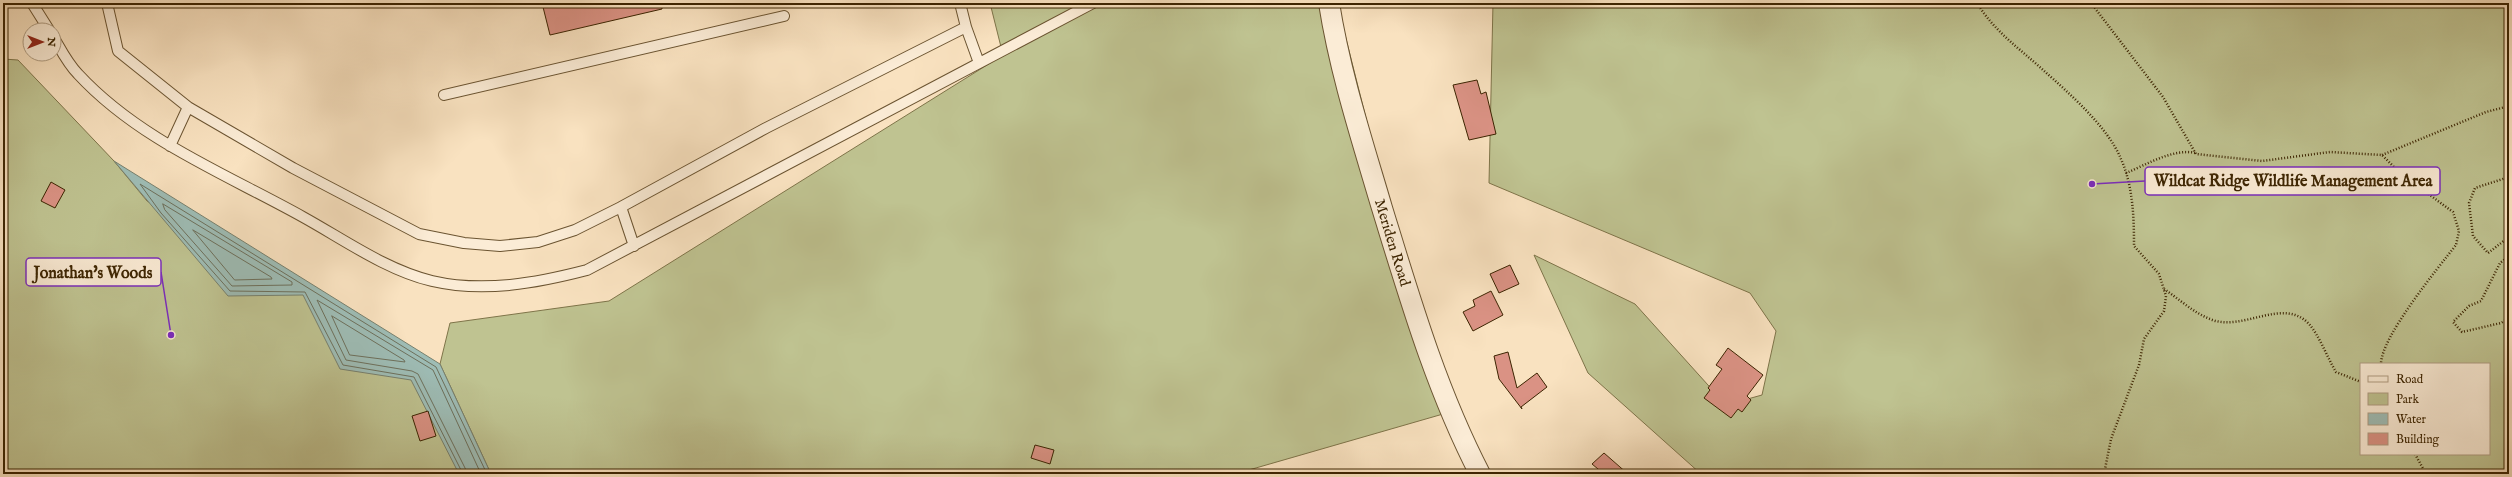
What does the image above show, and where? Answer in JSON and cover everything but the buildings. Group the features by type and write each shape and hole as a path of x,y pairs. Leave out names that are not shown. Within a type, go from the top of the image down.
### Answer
{"street":[{"name":"Meriden Road","path":"1329,3 1336,50 1410,299 1448,407 1480,474"}],"lane":[{"path":"32,3 44,22"},
{"path":"107,3 118,51 188,107 293,168 419,234 464,243 500,246 538,242 575,230 621,207 766,128 966,27"},
{"path":"960,3 978,63"},
{"path":"62,50 77,73 97,92 135,122 170,146 393,266 432,281 463,285 526,284 587,270 1092,3"},
{"path":"444,95 784,16"},
{"path":"170,146 188,107"},
{"path":"621,207 634,246"}],"path":[{"path":"1977,3 1987,20 2043,69 2098,124 2121,158 2126,173 2134,215 2134,246 2159,274 2166,296 2164,311 2144,339 2139,365 2111,439 2104,474"},
{"path":"2091,3 2163,97 2196,154"},
{"path":"2126,173 2170,155 2189,152 2262,162 2330,152 2382,155 2486,112 2509,106"},
{"path":"2381,363 2381,356 2393,330 2456,244 2459,231 2453,212 2401,174 2382,155"},
{"path":"2509,177 2475,188 2469,203 2473,236 2488,253 2509,237"},
{"path":"2509,256 2500,263 2481,301 2469,306 2453,322 2462,332 2501,323 2509,318"},
{"path":"2164,289 2210,320 2233,323 2266,315 2295,314 2310,324 2336,372 2360,382"},
{"path":"2416,455 2426,474"}],"green space":[{"path":"990,3 1337,3 1404,269 1450,412 1235,474 491,474 440,364 450,323 609,301 1003,55"},
{"path":"1493,3 2509,3 2509,474 1701,474 1588,373 1534,255 1635,304 1726,405 1762,395 1776,331 1750,293 1489,183"},
{"path":"3,59 18,60 114,161 147,201 275,275 402,360 475,474 3,474"}],"water":[{"path":"114,161 440,364 491,474 461,474 458,472 411,380 340,369 303,295 228,296"}],"place":[{"name":"Wildcat Ridge Wildlife Management Area","path":"2092,184"},
{"name":"Jonathan's Woods","path":"171,335"}]}
